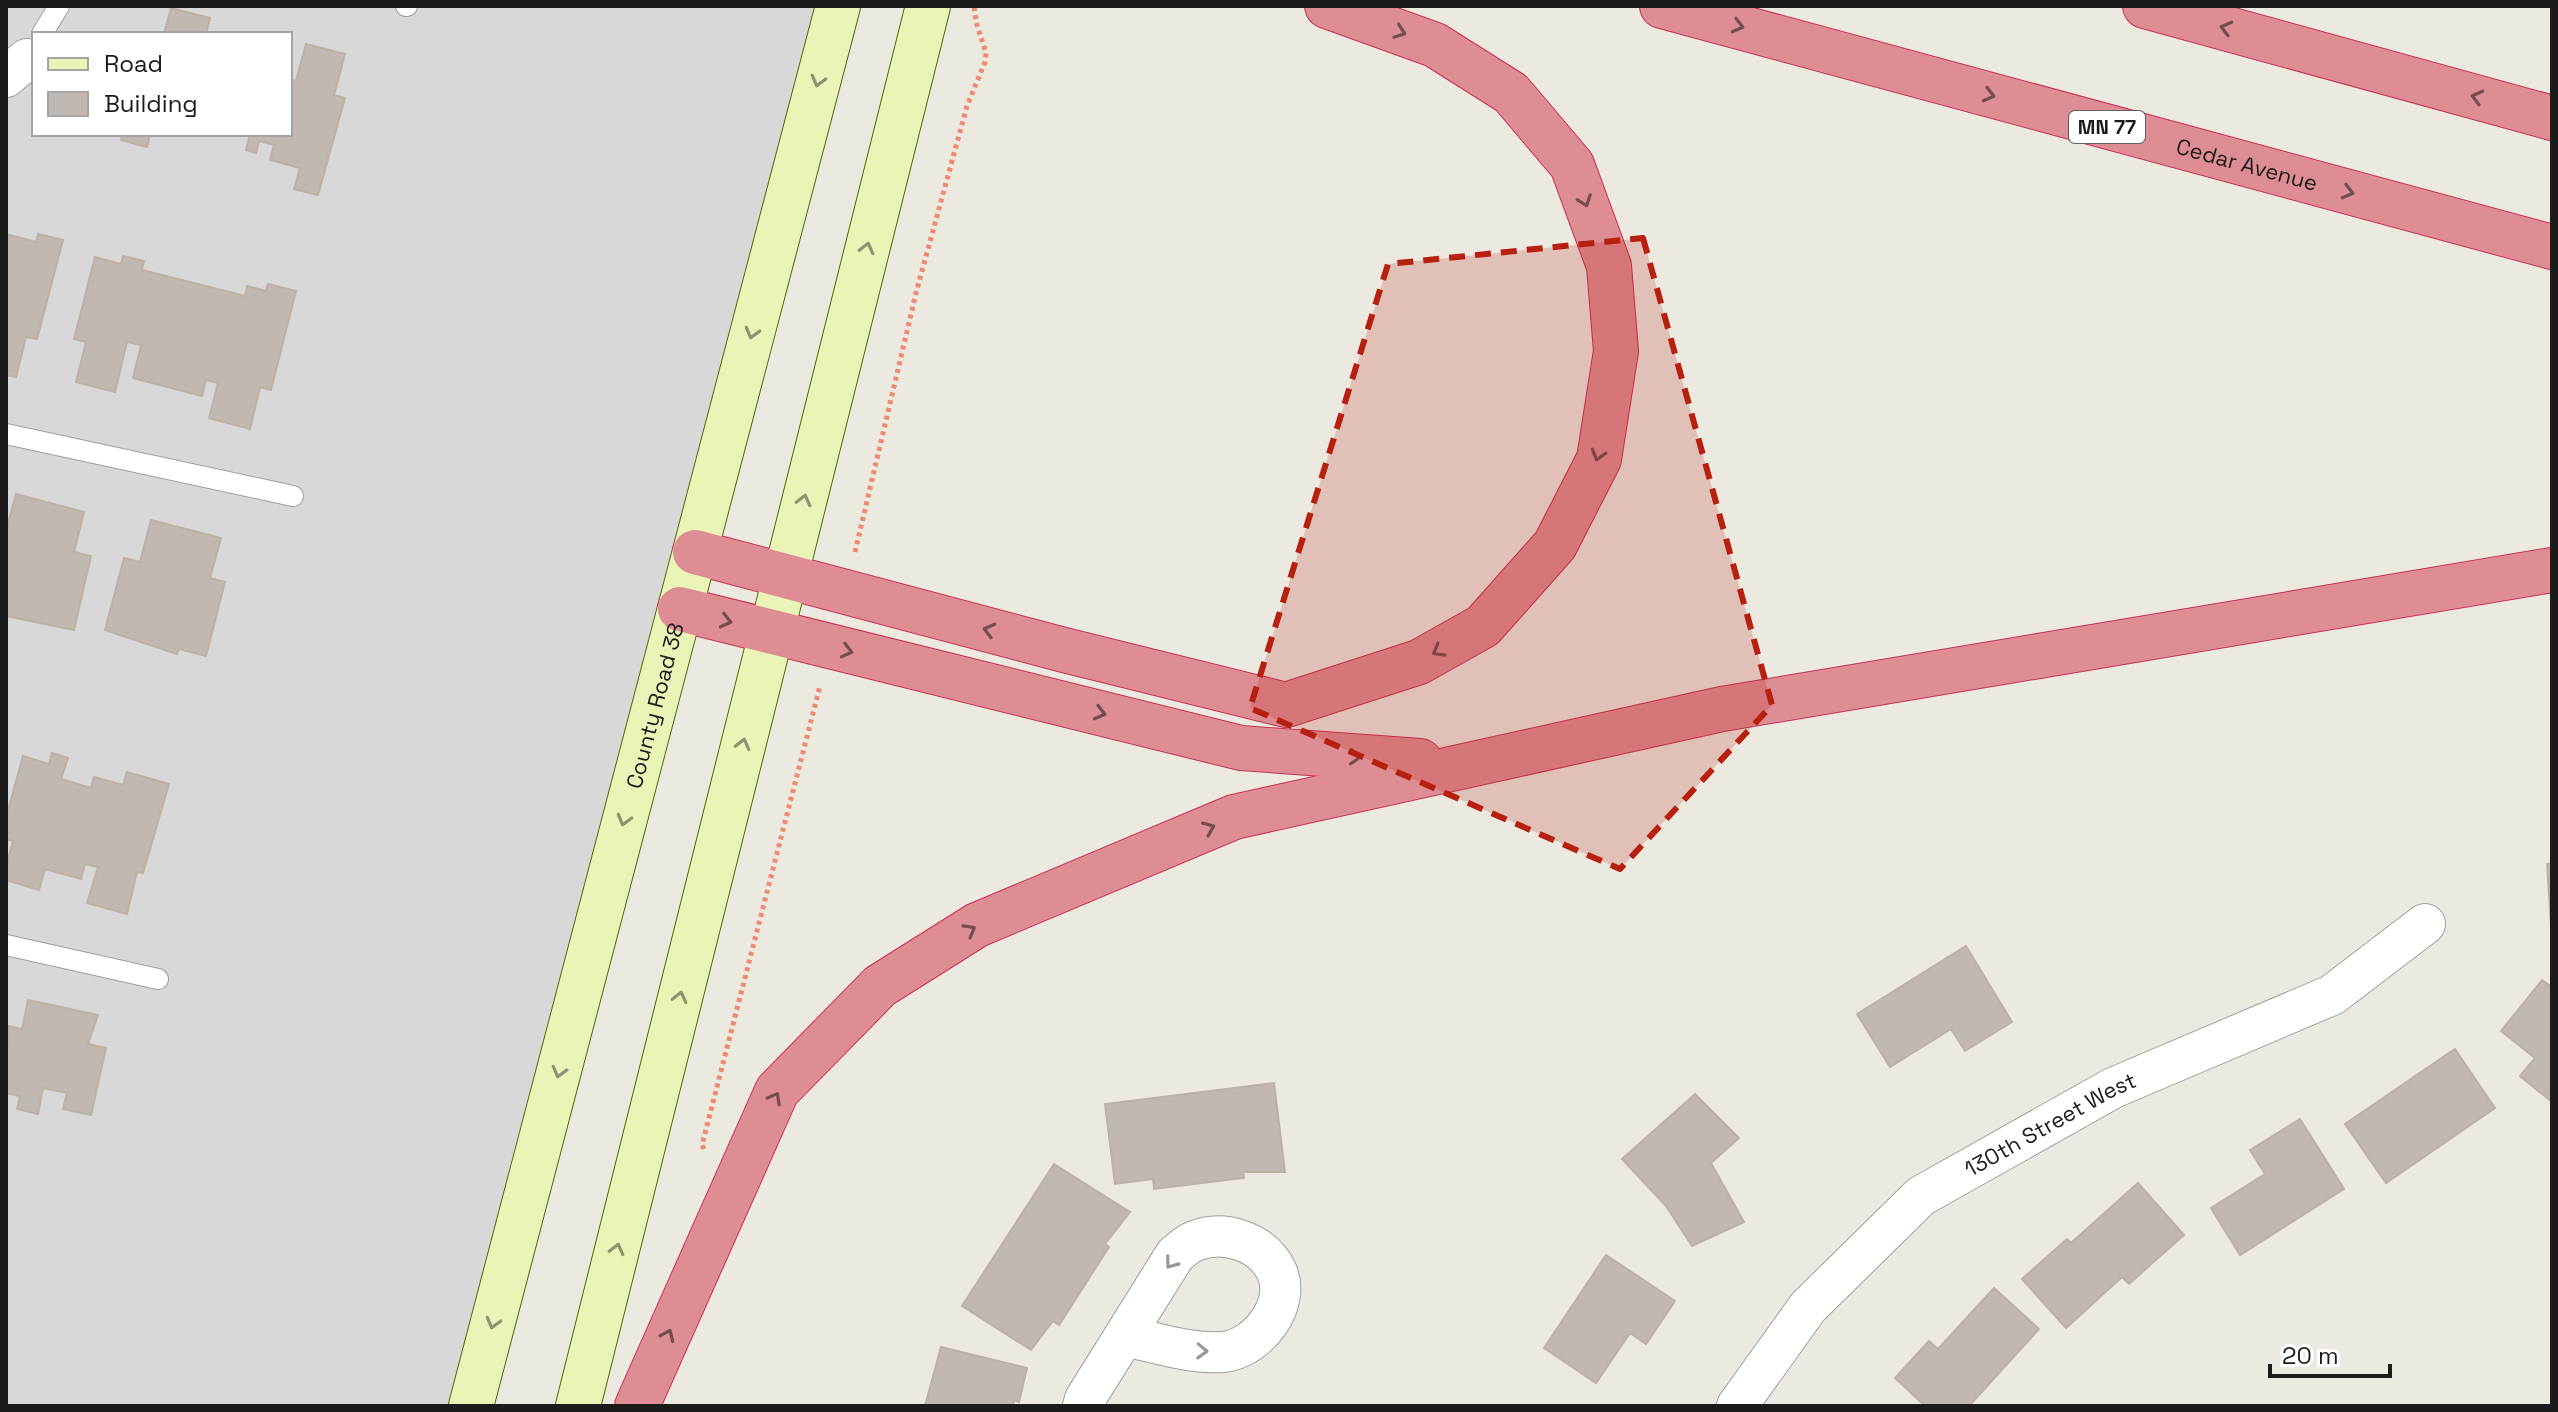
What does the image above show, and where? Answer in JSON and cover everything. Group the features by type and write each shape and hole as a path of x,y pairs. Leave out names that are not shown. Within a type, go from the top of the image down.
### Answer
{"highway":[{"path":"695,552 1286,705 1419,662 1483,626 1555,545 1599,459 1616,351 1609,266 1572,165 1511,93 1435,45 1327,6"},
{"name":"Cedar Avenue","path":"1662,6 2552,247"},
{"path":"2145,6 2552,118"},
{"path":"637,1406 777,1091 880,986 977,925 1234,817 1722,709 2552,570"},
{"path":"680,609 1241,748 1474,764"}],"main road":[{"name":"County Road 38","path":"471,1406 838,6"},
{"path":"578,1406 928,6"}],"street":[{"name":"130th Street West","path":"1737,1406 1808,1307 1921,1196 2113,1088 2332,995 2425,924"},
{"path":"1083,1406 1125,1336"}],"lane":[{"path":"42,32 59,6"},
{"path":"6,434 293,496"},
{"path":"6,945 158,979"}],"path":[{"path":"843,590 858,541 916,293 967,106 985,62 986,53 974,6"},
{"path":"736,1181 709,1160 702,1145 829,646"}],"highlighted area":[{"path":"1643,238 1772,705 1620,869 1250,708 1388,264"}],"shaded area":[{"path":"6,6 838,6 471,1406 6,1406"}],"building":[{"path":"171,8 210,18 206,32 165,32"},
{"path":"306,44 345,54 334,95 345,98 318,195 294,189 300,168 270,160 274,145 259,141 256,153 246,150 250,136 292,136 292,80 296,81"},
{"path":"122,136 150,136 147,147 121,140"},
{"path":"6,234 36,242 38,234 63,240 37,339 26,337 16,377 6,375"},
{"path":"123,256 144,261 142,270 245,296 247,286 266,291 268,284 296,291 271,390 260,387 250,429 209,418 218,383 206,380 202,396 133,378 141,345 127,342 115,392 76,382 86,342 74,339 95,257 121,264"},
{"path":"16,494 84,512 74,552 91,556 74,630 6,616 6,531"},
{"path":"151,520 221,538 210,578 225,582 206,656 179,649 177,654 105,630 124,558 140,562"},
{"path":"52,753 68,758 61,779 91,788 94,777 123,785 127,772 169,784 143,873 137,872 127,914 87,903 98,867 85,864 81,879 45,869 39,890 6,880 13,841 6,839 6,818 23,756 49,764"},
{"path":"2552,863 2552,940 2547,864"},
{"path":"1966,946 2012,1022 1965,1051 1951,1029 1890,1067 1857,1014"},
{"path":"2542,980 2552,987 2552,1102 2520,1076 2535,1058 2501,1031"},
{"path":"28,1000 98,1015 88,1044 106,1048 91,1115 63,1109 67,1093 43,1088 38,1114 17,1109 20,1096 6,1093 8,1026 22,1029"},
{"path":"2455,1049 2495,1108 2386,1183 2345,1124"},
{"path":"1274,1083 1285,1172 1243,1172 1244,1178 1154,1189 1153,1179 1115,1184 1105,1104"},
{"path":"1695,1094 1739,1138 1711,1163 1744,1222 1692,1246 1666,1206 1622,1159"},
{"path":"2300,1119 2344,1189 2240,1255 2211,1208 2265,1174 2250,1150"},
{"path":"1054,1164 1130,1212 1105,1244 1109,1247 1059,1325 1053,1321 1031,1350 962,1306"},
{"path":"2138,1183 2184,1235 2129,1284 2122,1277 2066,1328 2022,1279 2067,1239 2071,1243"},
{"path":"1606,1255 1675,1301 1646,1344 1630,1333 1596,1383 1544,1348"},
{"path":"1994,1288 2039,1329 1969,1406 1925,1406 1895,1378 1929,1341 1938,1349"},
{"path":"941,1347 1027,1368 1019,1402 1014,1400 1013,1406 925,1406"}]}
